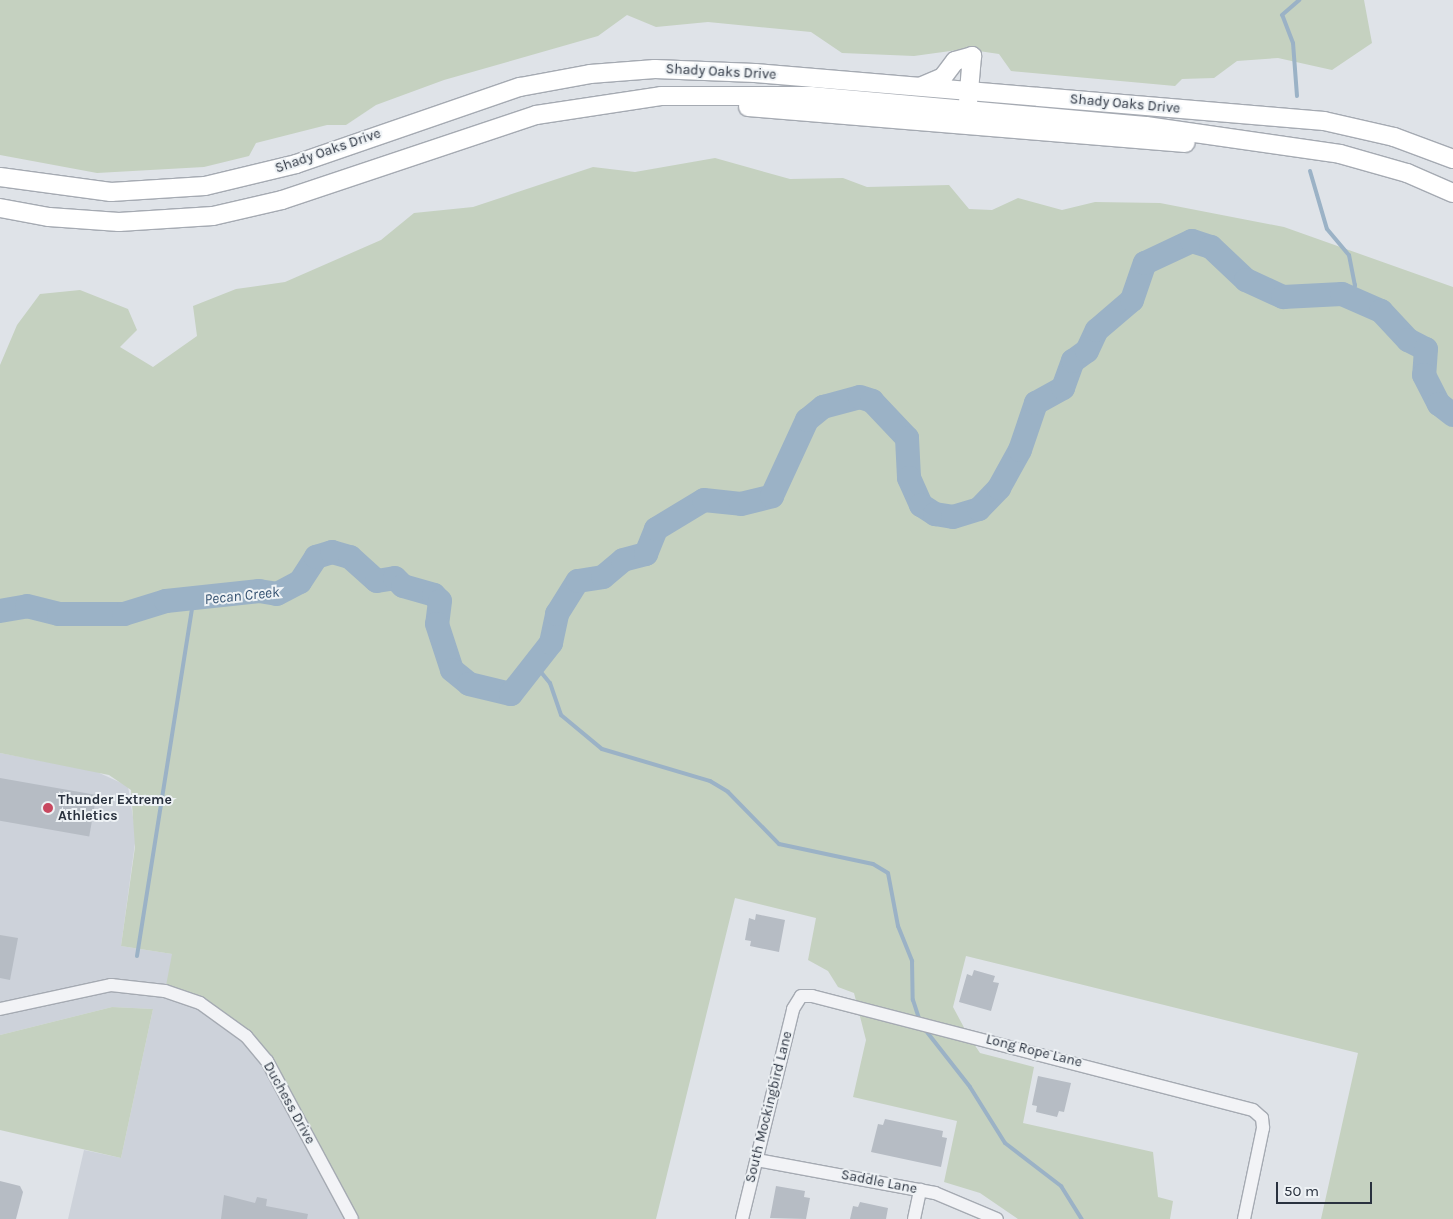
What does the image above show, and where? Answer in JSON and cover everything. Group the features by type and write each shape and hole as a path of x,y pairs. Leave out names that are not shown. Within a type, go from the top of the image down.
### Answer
{"street":[{"path":"920,87 943,77 955,60 972,56 968,100"},
{"name":"Shady Oaks Drive","path":"0,177 111,192 205,186 289,166 520,87 621,70 684,68 920,87 968,100 1146,126 1246,144 1340,154 1392,168 1453,193"},
{"name":"Shady Oaks Drive","path":"0,208 104,222 213,216 282,200 528,117 661,96 811,96 968,100 1324,121 1394,137 1453,160"},
{"name":"Shady Oaks Drive","path":"620,102 728,105 1212,145 1246,144"},
{"name":"Duchess Drive","path":"0,1010 111,985 166,991 200,1003 246,1036 267,1061 352,1219"},
{"name":"Long Rope Lane","path":"801,996 856,1006 1201,1093 1253,1110 1262,1118 1244,1219"},
{"name":"South Mockingbird Lane","path":"742,1219 793,1009 801,996"},
{"name":"Saddle Lane","path":"757,1160 920,1190 964,1202 997,1219"},
{"path":"914,1219 920,1190"}],"shaded area":[{"path":"0,753 95,771 128,786 136,836 121,946 172,954 246,1036 352,1219 68,1219 84,1150 121,1158 153,1009 112,1007 0,1035"}],"green space":[{"path":"0,0 1364,0 1372,43 1332,70 1278,58 1237,61 1214,78 1182,79 1175,86 1011,71 999,54 965,49 914,56 842,53 811,32 708,22 656,27 627,15 598,36 444,80 376,105 346,125 327,125 256,143 249,156 204,167 97,173 0,155"},
{"path":"715,158 790,179 843,178 867,187 949,185 969,209 992,210 1018,198 1062,210 1095,202 1160,203 1284,227 1453,287 1453,1219 1321,1219 1358,1053 966,956 953,1007 980,1053 1034,1067 1023,1123 1153,1152 1158,1197 1173,1201 1170,1219 1018,1219 980,1193 944,1182 957,1121 853,1097 866,1040 854,993 838,987 828,971 808,960 816,918 735,898 656,1219 352,1219 246,1036 165,991 172,954 121,946 135,847 131,790 109,775 0,753 0,365 17,325 40,294 80,290 128,309 137,330 120,347 153,367 197,336 193,306 236,289 285,282 381,240 414,213 473,207 593,167 635,172"},
{"path":"112,1007 153,1009 121,1158 0,1130 0,1035"}],"building":[{"name":"Thunder Extreme Athletics","path":"0,778 97,795 89,836 0,821"},
{"path":"756,914 785,920 779,952 750,946 751,941 745,940 749,918 755,920"},
{"path":"0,935 18,938 10,980 0,978"},
{"path":"974,970 995,976 993,982 999,983 991,1011 959,1002 967,974 972,976"},
{"path":"1038,1076 1071,1083 1064,1112 1059,1111 1057,1117 1036,1112 1037,1106 1032,1105"},
{"path":"885,1119 943,1131 942,1137 947,1138 941,1167 871,1152 878,1124 883,1125"},
{"path":"0,1181 20,1186 23,1192 16,1219 0,1219"},
{"path":"776,1186 805,1191 804,1197 810,1198 806,1219 770,1218"},
{"path":"224,1195 255,1203 257,1197 267,1199 266,1206 308,1214 307,1219 221,1219"},
{"path":"860,1202 888,1208 886,1219 850,1219 853,1206 858,1207"}],"waterway":[{"path":"1297,96 1293,43 1282,15 1299,0"},
{"path":"1310,171 1327,229 1349,255 1355,285 1352,296"},
{"name":"Pecan Creek","path":"0,611 27,606 59,614 124,614 166,601 259,591 277,594 300,582 316,557 332,552 350,557 377,581 395,578 403,586 434,595 440,601 437,624 452,670 469,684 511,694 551,643 557,614 578,581 603,577 623,560 646,554 656,529 704,500 741,504 772,496 807,420 823,407 860,397 872,401 907,438 909,478 921,505 935,514 953,517 979,509 999,488 1020,450 1036,403 1063,388 1073,361 1087,351 1097,330 1132,300 1145,263 1192,241 1211,247 1246,280 1283,297 1342,294 1381,311 1408,340 1426,349 1424,375 1439,404 1453,415"},
{"path":"137,956 193,601"},
{"path":"536,666 550,683 561,715 602,749 710,781 728,792 779,844 873,864 888,873 898,926 912,961 913,1000 920,1021"},
{"path":"923,1027 970,1087 1005,1143 1061,1186 1082,1219"}],"place":[{"name":"Thunder Extreme Athletics","path":"48,808"}]}
